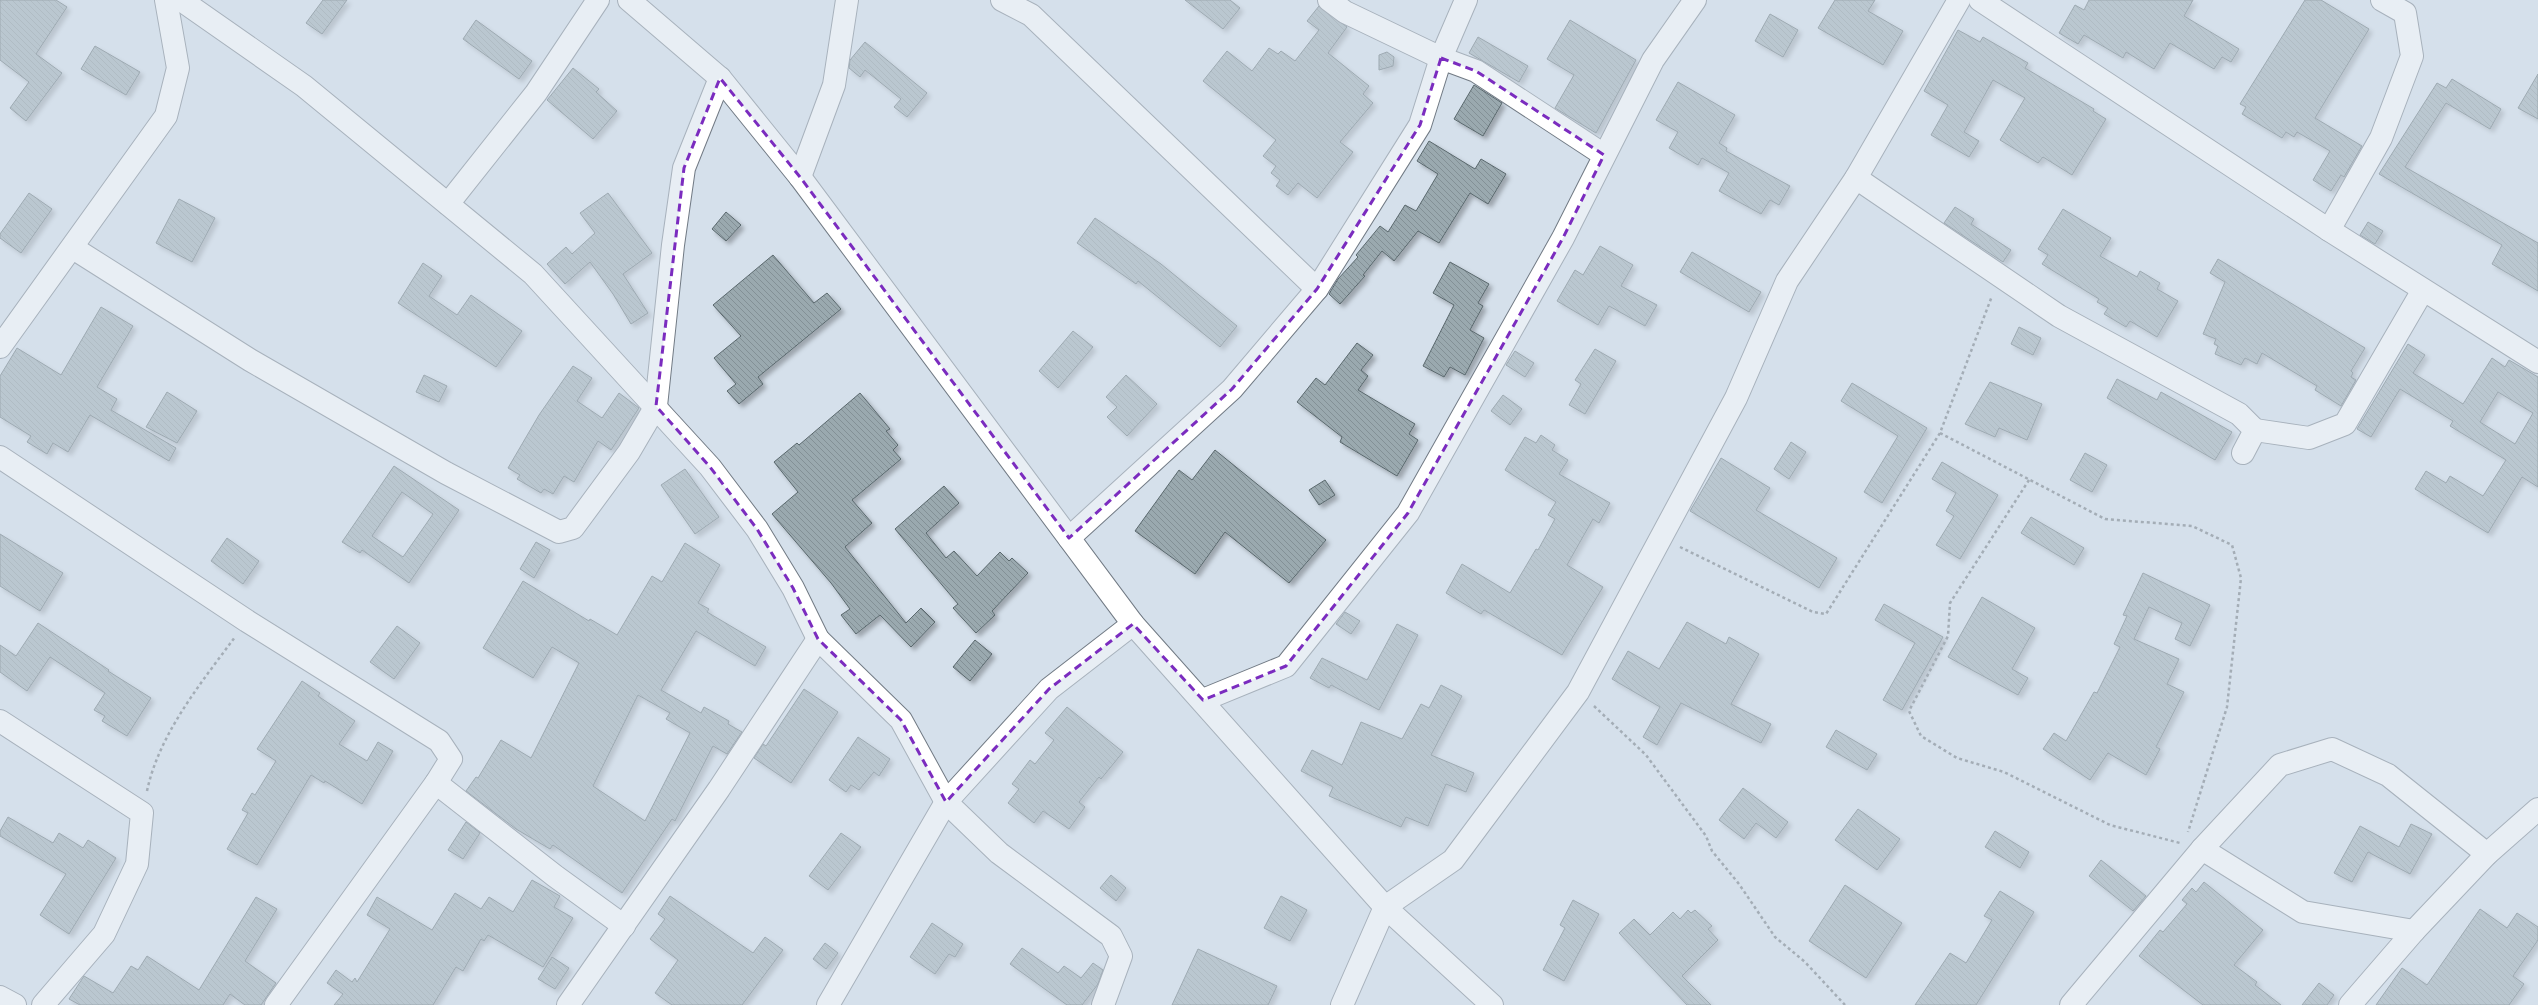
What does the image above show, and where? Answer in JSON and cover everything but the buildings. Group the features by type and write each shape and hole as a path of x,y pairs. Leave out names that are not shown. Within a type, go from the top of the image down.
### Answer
{"street":[{"path":"0,347 73,248 166,116 178,68 166,0"},
{"path":"181,0 304,86 533,274 656,406 710,467 757,528 793,588 818,639 901,720 946,802 999,853 1111,936 1121,956 1103,1005"},
{"path":"448,204 536,93 598,0"},
{"path":"629,0 720,78 800,177 1133,624 1203,700 1385,907 1492,1005"},
{"path":"800,177 834,85 846,0"},
{"path":"1002,0 1032,14 1317,289"},
{"path":"1329,0 1345,12 1440,58 1476,71 1604,155"},
{"path":"1069,538 1232,389 1317,289 1420,125 1440,58 1466,0"},
{"path":"1203,700 1286,666 1408,513 1563,238 1604,155 1654,60 1695,0"},
{"path":"1342,1005 1385,907 1453,860 1578,692 1736,398 1787,281 1856,178 1959,0"},
{"path":"1980,0 2004,6 2329,230 2538,362"},
{"path":"2329,230 2381,138 2412,56 2403,7 2382,0"},
{"path":"73,248 250,360 446,473 559,532 573,528 629,452 656,406 673,245 684,168 720,78"},
{"path":"1856,178 2059,316 2239,414 2255,430 2309,438 2345,424 2423,290"},
{"path":"2243,453 2255,430"},
{"path":"0,457 247,621 439,741 450,759 436,783 276,1005"},
{"path":"828,1005 946,802 1049,689 1133,624"},
{"path":"568,1005 719,789 818,639"},
{"path":"0,721 142,813 137,864 104,934 43,1005"},
{"path":"2071,1005 2193,846 2280,765 2332,749 2388,774 2487,854"},
{"path":"436,783 554,876 624,926"},
{"path":"2350,1005 2414,931 2487,854 2538,808"},
{"path":"2193,846 2303,912 2414,931"},
{"path":"0,997 15,1005"}],"path":[{"path":"1661,538 1813,612 1826,614 1940,433 2000,275"},
{"path":"1940,433 2105,519 2192,526 2232,545 2241,578 2227,707 2193,846 2110,825 2004,772 1957,758 1921,736 1909,711 1948,636 1950,603 2029,480"},
{"path":"142,813 150,775 185,704 247,621"},
{"path":"1578,692 1646,755 1706,836 1712,851 1739,884 1775,937 1805,962 1845,1005"}],"highlighted area":[{"path":"1441,58 1476,71 1604,155 1563,238 1408,513 1286,666 1203,700 1133,624 1049,689 946,802 901,720 818,639 793,588 757,529 710,467 656,406 684,168 720,78 800,177 1069,538 1232,389 1317,289 1420,125"}]}
